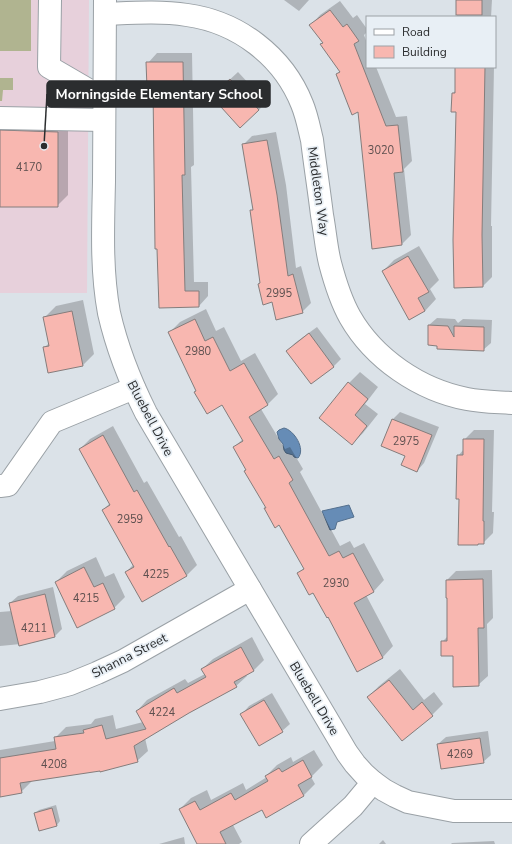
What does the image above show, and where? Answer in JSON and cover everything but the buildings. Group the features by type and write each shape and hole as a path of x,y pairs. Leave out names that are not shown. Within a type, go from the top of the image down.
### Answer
{"street":[{"path":"50,0 50,67 104,110"},
{"name":"Bluebell Drive","path":"105,7 103,244 106,288 109,312 120,351 134,388 152,425 355,764 373,782 384,790 408,802 454,811 512,811"},
{"name":"Middleton Way","path":"105,7 188,15 206,19 225,25 244,35 258,44 272,57 286,73 295,88 308,122 330,262 342,301 359,331 387,360 403,372 437,390 466,399 482,402 512,403"},
{"path":"0,118 104,110"},
{"path":"0,486 8,485 52,422 134,388"},
{"name":"Shanna Street","path":"0,699 40,692 70,684 97,673 123,661 250,589"},
{"path":"310,844 353,806 373,782"}],"shaded area":[{"path":"0,0 89,0 87,293 0,293"}],"green space":[{"path":"0,0 31,0 31,51 0,51"},
{"path":"0,78 13,78 13,90 3,90 2,101 0,101"}],"water":[{"path":"284,428 292,432 298,440 301,450 298,458 286,453 284,450 283,444 279,439 277,432"},
{"path":"349,505 354,517 337,522 335,529 330,530 322,511"}],"place":[{"name":"Morningside Elementary School","path":"44,146"}]}
